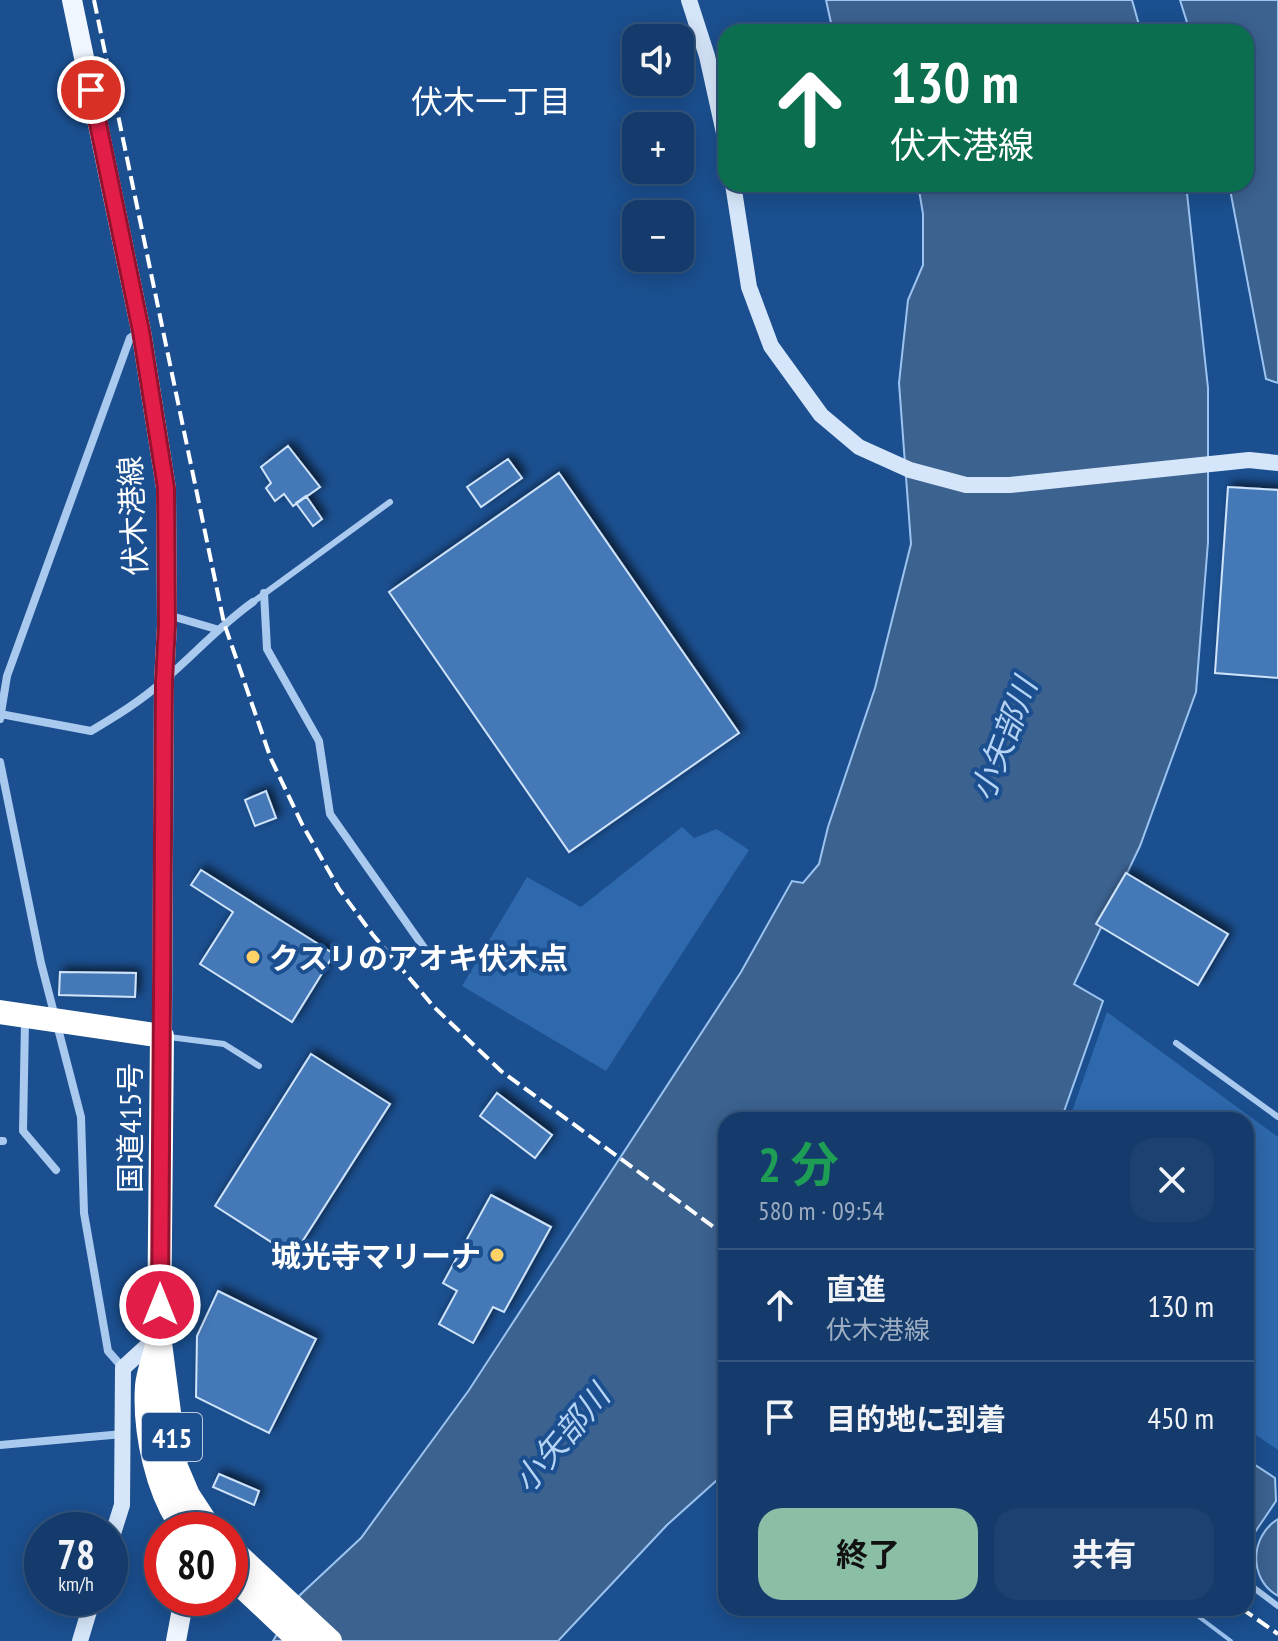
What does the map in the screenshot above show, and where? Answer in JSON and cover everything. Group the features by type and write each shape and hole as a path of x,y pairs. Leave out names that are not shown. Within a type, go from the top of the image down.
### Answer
{"highway":[{"name":"国道415号","path":"0,1012 162,1036 159,1335 176,1467 194,1512"},
{"path":"248,1572 330,1641"},
{"path":"248,1577 300,1641"}],"main road":[{"name":"伏木港線","path":"72,0 141,331 166,488 162,1036"},
{"path":"176,1641 181,1616"}],"street":[{"path":"689,0 707,56 718,106"},
{"path":"734,192 749,287 771,346 821,415 859,447 910,470 966,485 1010,485 1249,460 1278,463"},
{"path":"141,331 130,338 4,675 0,716 91,731 164,681 216,629 253,602"},
{"path":"264,593 267,649 319,741 330,814 427,952"},
{"path":"167,615 216,629"},
{"path":"0,762 41,963 81,1117 84,1213 108,1351 123,1368 120,1512"},
{"path":"25,1016 23,1131 56,1170"},
{"path":"123,1368 159,1335"},
{"path":"0,1445 123,1434"},
{"path":"80,1641 88,1616"}],"lane":[{"path":"253,602 390,502"},
{"path":"162,1036 224,1044 259,1066"},
{"path":"1176,1043 1278,1117"},
{"path":"1254,1588 1278,1606"}],"shaded area":[{"path":"682,827 694,838 717,829 749,850 606,1071 462,986 527,877 581,907"},
{"path":"1107,1012 1244,1112 1072,1112"},
{"path":"1254,1119 1278,1137 1278,1450 1254,1434"}],"water":[{"path":"826,0 1132,0 1139,24 831,24"},
{"path":"1180,0 1278,0 1278,383 1266,379 1231,192 1254,192 1254,24 1188,24"},
{"name":"小矢部川","path":"919,192 1187,192 1208,388 1208,542 1196,692 1140,846 1074,984 1103,1001 1064,1112 718,1112 718,1479 667,1525 558,1641 273,1641 300,1595 361,1538 469,1390 741,972 792,881 803,883 819,864 828,827 875,688 911,544 899,383 908,300 923,265 923,214"},
{"path":"1254,1464 1275,1478 1276,1501 1254,1534"},
{"path":"1278,1519 1278,1596 1261,1579 1256,1558 1262,1536"}],"building":[{"path":"288,446 320,487 293,506 284,494 275,501 266,488 271,483 261,467"},
{"path":"508,459 522,478 481,507 467,487"},
{"path":"559,473 739,733 569,852 389,592"},
{"path":"1228,487 1278,490 1278,678 1215,673"},
{"path":"306,496 322,519 313,526 296,503"},
{"path":"266,791 276,818 255,826 245,800"},
{"path":"201,870 334,954 292,1022 200,964 233,912 191,885"},
{"path":"1126,873 1228,934 1198,985 1096,924"},
{"path":"60,972 136,973 135,997 59,995"},
{"path":"311,1054 390,1104 293,1256 215,1206"},
{"path":"497,1093 552,1135 535,1158 480,1116"},
{"name":"城光寺マリーナ","path":"491,1195 551,1227 504,1312 493,1307 473,1343 439,1324 457,1291 443,1283"},
{"path":"218,1291 316,1339 269,1433 196,1397 197,1336"},
{"path":"219,1474 259,1491 254,1505 213,1487"}],"waterway":[{"path":"1198,1616 1231,1641"}],"railway":[{"path":"94,0 224,623 271,759 302,824 339,889 434,1007 501,1071 718,1230"},
{"path":"1252,1616 1278,1634"}],"place":[{"name":"クスリのアオキ伏木点","path":"253,957"},
{"name":"城光寺マリーナ","path":"497,1255"}],"district":[{"name":"伏木一丁目","path":"491,101"}],"route":[{"path":"91,90 141,331 166,488 160,1305"}]}
